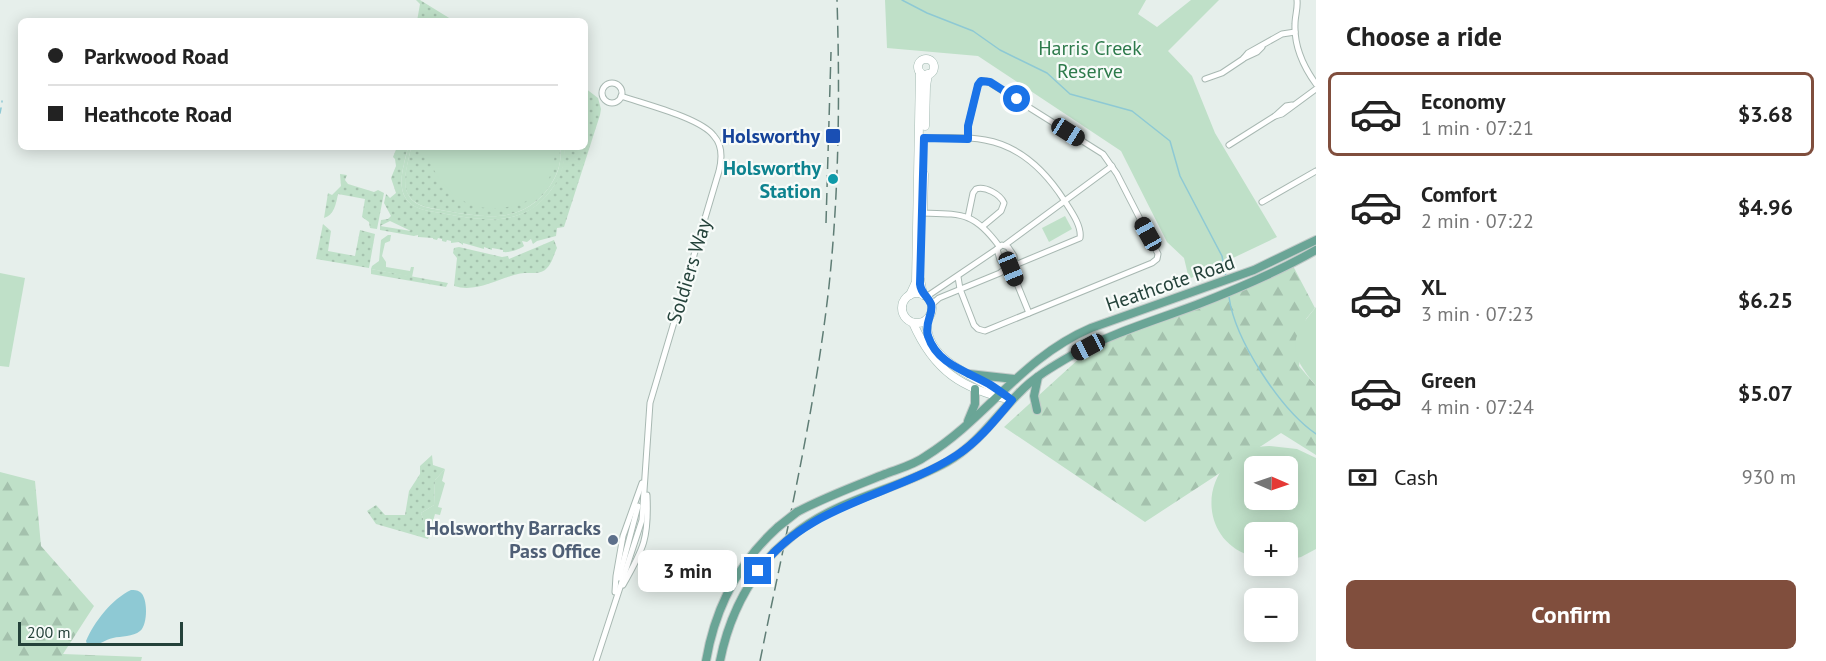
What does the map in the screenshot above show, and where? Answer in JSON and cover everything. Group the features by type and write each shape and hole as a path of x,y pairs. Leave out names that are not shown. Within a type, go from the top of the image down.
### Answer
{"main road":[{"name":"Heathcote Road","path":"705,661 713,626 727,593 757,547 797,513 836,493 919,460 940,446 1052,348 1079,333 1254,270 1316,240"},
{"name":"Heathcote Road","path":"720,661 727,632 736,609 758,571 792,536 828,513 922,474 955,457 987,429 1012,400 1039,377 1088,347 1258,280 1316,250"},
{"path":"969,374 1014,379"},
{"path":"1036,410 1034,396 1039,377"},
{"path":"966,424 975,404 975,389"}],"street":[{"path":"1302,0 1297,3 1295,32 1301,60 1316,84"},
{"path":"1205,79 1219,74 1243,59 1248,52 1281,34 1295,32"},
{"path":"924,73 915,282 910,295 904,300 902,311 907,320 913,323 921,323 927,319"},
{"path":"958,277 960,290 974,325 980,330 987,330 1152,263 1157,256 1156,248 1112,166 1099,151 987,81 981,81 978,85 968,126 968,139"},
{"path":"1229,145 1316,89"},
{"name":"Soldiers Way","path":"596,661 642,520 650,403 722,155 715,137 702,125 621,96"},
{"path":"922,138 994,142 1022,155 1043,173 1064,200 1080,229 1080,238 939,298 931,305"},
{"path":"922,138 920,284 924,296 931,305 927,319 927,333 938,353 950,363 1012,400"},
{"path":"910,295 924,296 958,277 1112,166"},
{"path":"1262,202 1316,171"},
{"path":"968,217 975,189 984,188 999,196 1003,201 1003,209 983,226"},
{"path":"922,213 968,217 983,226 1000,247 1014,256 1011,268"},
{"path":"1000,247 1000,260 1011,268 1029,313"},
{"path":"913,323 932,357 950,374 975,389 999,394"},
{"name":"Soldiers Way","path":"615,598 641,552 646,537 648,514 645,472"},
{"name":"Soldiers Way","path":"615,598 616,576 623,536 645,472"}],"green space":[{"path":"416,0 420,0 449,18 418,18 420,4"},
{"name":"Harris Creek Reserve","path":"885,0 1146,0 1138,14 1157,27 1191,0 1219,0 1168,51 1192,76 1215,133 1277,237 1189,279 1184,258 1167,242 1121,151 978,56 887,48"},
{"path":"588,90 598,98 600,115 564,227 557,228 556,236 533,244 531,239 527,242 522,241 524,246 503,252 503,250 492,248 492,250 484,247 484,249 463,243 463,245 459,242 451,243 447,240 446,242 438,238 437,240 380,230 380,226 381,220 391,216 384,203 386,194 390,198 396,193 391,178 396,166 393,157 396,150 407,150 402,172 403,191 408,202 418,208 475,218 516,216 540,202 551,190 562,170 564,150 588,150","holes":["390,221 411,231 380,226"]},
{"path":"407,150 410,150 406,187 410,197 418,204 429,208 475,215 503,215 528,207 540,198 555,177 560,163 560,150 564,150 560,175 541,202 517,216 503,218 475,218 423,210 408,202 405,197 402,172"},
{"path":"410,150 560,150 560,163 550,186 528,207 503,215 490,216 446,211 416,203 406,191 406,172"},
{"path":"426,150 555,150 552,172 542,190 525,202 501,208 480,207 461,199 441,180"},
{"path":"340,174 347,175 345,180 348,184 384,193 377,229 370,228 369,222 362,217 365,199 338,194 332,212 324,218 328,193 332,195 341,186"},
{"path":"1065,216 1072,229 1049,242 1042,228"},
{"path":"323,224 331,231 328,251 355,256 360,230 375,234 369,268 316,259"},
{"path":"391,235 390,241 385,243 382,256 386,267 410,271 411,267 414,267 412,277 371,269 379,261 381,240"},
{"path":"554,240 557,248 550,264 543,271 518,274 478,287 454,286 457,258 453,253 454,248 459,247 502,257 508,256 509,259"},
{"path":"1291,262 1315,308 1306,319 1299,366 1316,386 1316,455 1281,433 1145,522 1004,427 1093,346"},
{"path":"371,269 448,283 446,287 371,274"},
{"path":"0,273 25,278 9,367 0,366"},
{"path":"1316,307 1316,386 1301,365 1295,347 1300,329"},
{"path":"1269,446 1297,449 1316,458 1316,549 1298,558 1298,522 1244,522 1244,552 1233,547 1220,532 1213,514 1212,495 1218,477 1229,461 1246,450"},
{"path":"432,455 433,465 445,469 435,480 434,505 421,513 429,535 428,539 376,524 367,511 376,505 385,515 405,515 409,491 420,474 420,466"},
{"path":"445,469 442,481 445,483 438,507 442,508 440,515 435,514 429,535 421,513 434,505 435,480"},
{"path":"0,472 35,481 41,546 94,606 63,654 142,657 141,661 0,661"}],"water":[{"path":"131,590 137,590 143,595 146,617 143,628 134,634 94,645 87,644 89,634 104,612 117,599"}],"waterway":[{"path":"902,0 927,13 973,31 1000,50 1047,73 1070,94 1132,111 1170,141 1180,176 1222,256 1226,277"},
{"path":"0,113 1,108"},
{"path":"1229,297 1240,333 1261,372 1288,408 1316,434"}],"railway":[{"path":"760,661 808,427 829,286 838,143 837,0"},
{"path":"826,223 831,52"}],"place":[{"name":"Holsworthy","path":"833,136"},
{"name":"Holsworthy Station","path":"833,179"},
{"name":"Holsworthy Barracks Pass Office","path":"613,540"}],"route":[{"path":"758,571 774,552 815,520 922,474 962,452 987,429 1012,400 989,384 950,363 938,353 927,333 927,319 931,305 923,295 920,284 924,138 968,139 968,126 981,81 990,82 1017,99"}]}
